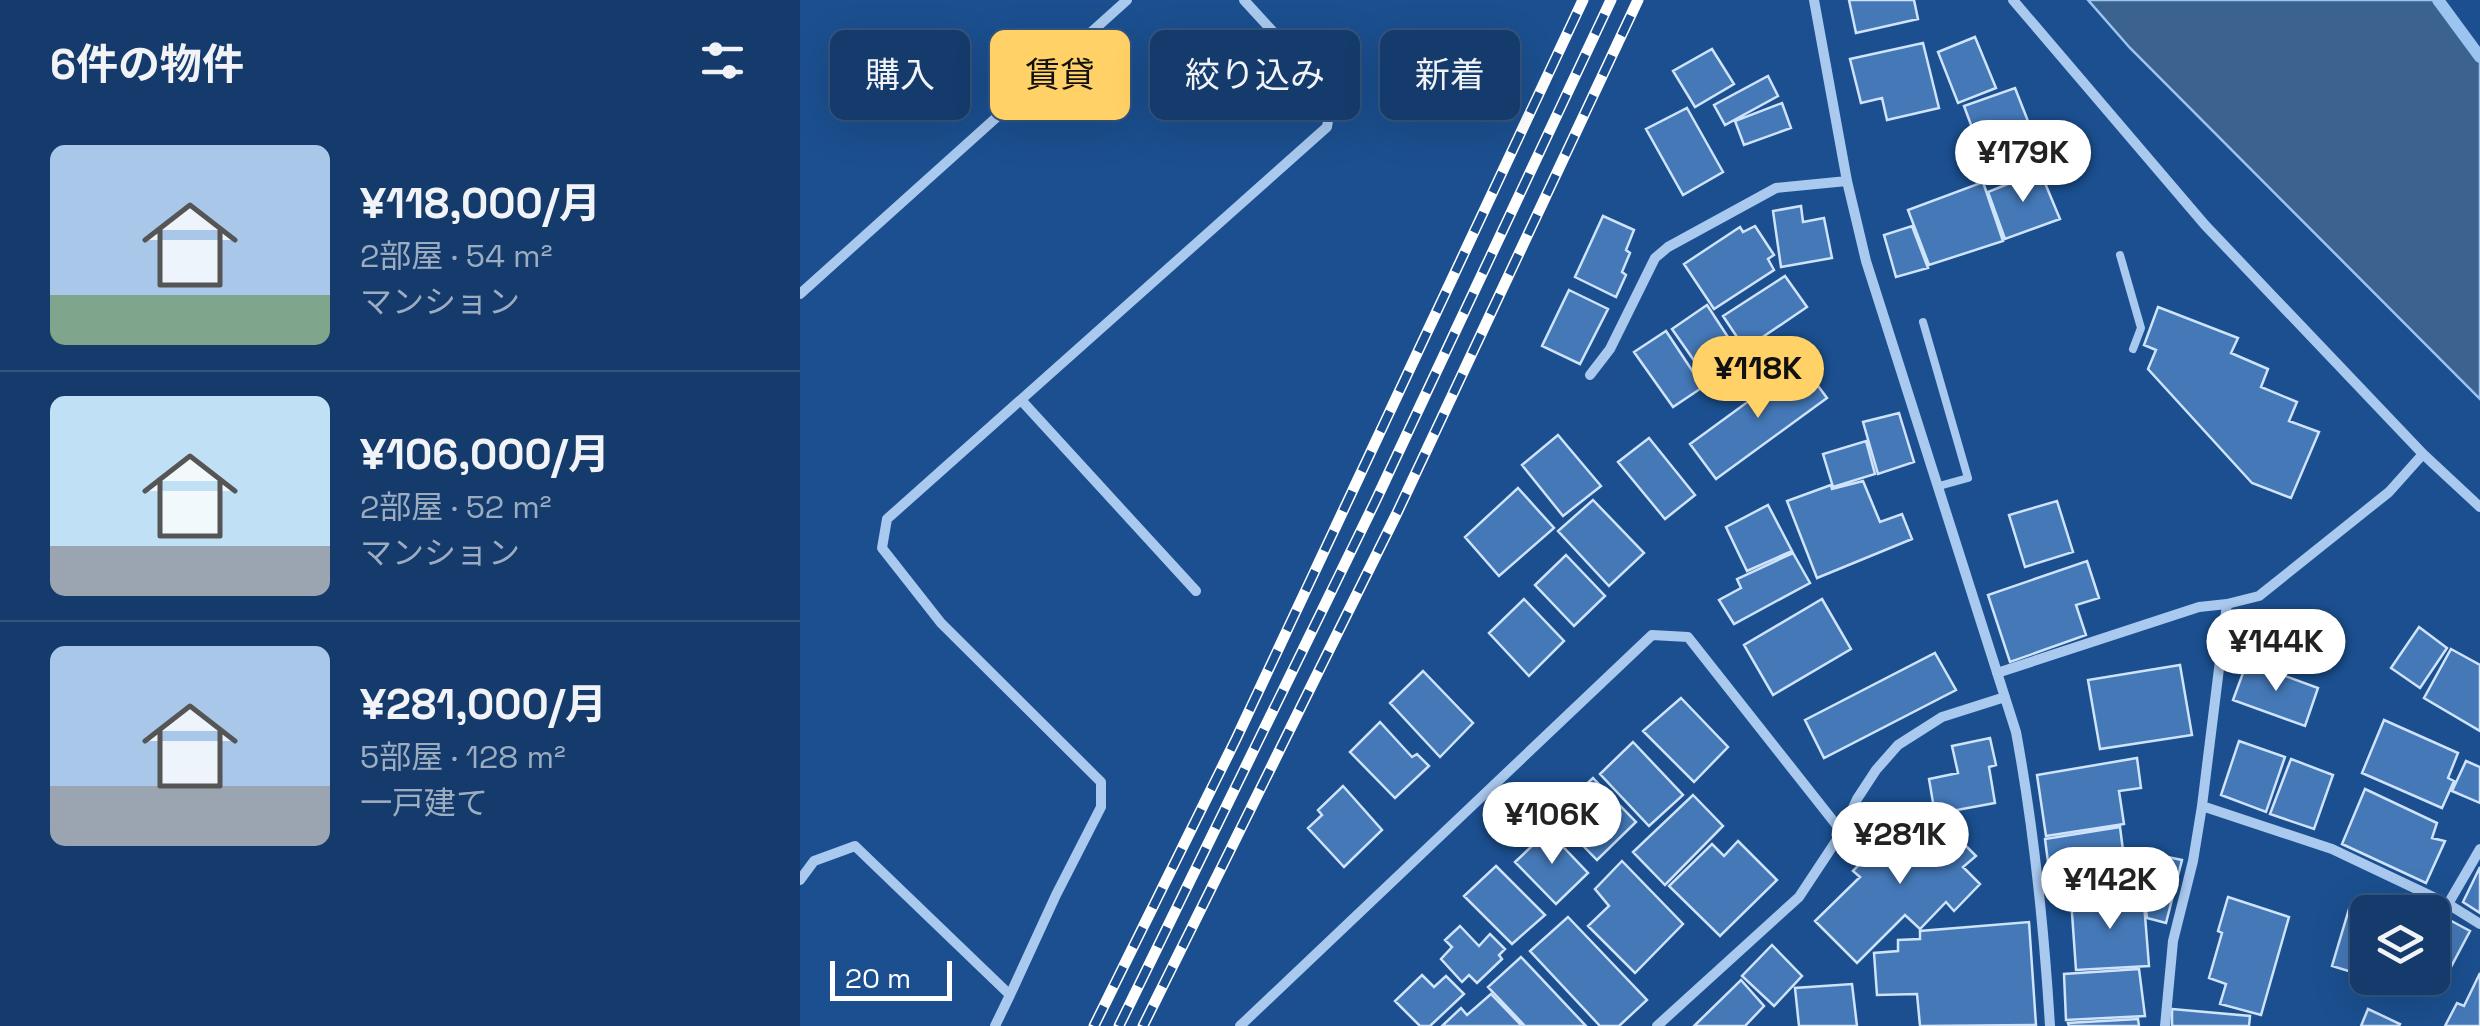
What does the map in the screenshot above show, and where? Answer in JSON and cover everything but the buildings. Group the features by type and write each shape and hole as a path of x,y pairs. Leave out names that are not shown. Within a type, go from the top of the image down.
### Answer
{"street":[{"path":"800,294 1127,0"},
{"path":"996,1026 1101,807 1101,782 942,623 882,548 887,518 1327,127 1332,96 1244,0"},
{"path":"1814,0 1847,181 1866,261 2016,732 2024,774 2050,1026"},
{"path":"2013,0 2205,226 2480,507"},
{"path":"1590,375 1610,349 1655,258 1668,247 1776,188 1847,181"},
{"path":"1021,400 1196,591"},
{"path":"1997,673 2186,606 2227,604 2259,596 2389,492 2424,454"},
{"path":"2165,1026 2174,941 2202,806 2227,604"},
{"path":"1240,1026 1652,635 1688,637 1842,832"},
{"path":"1657,1026 1799,897 1842,832 1876,770 1898,745 1942,717 2005,697"},
{"path":"2202,806 2332,850 2429,895"},
{"path":"800,880 814,861 855,846 1010,995"},
{"path":"2450,901 2480,849"},
{"path":"2450,905 2480,924"}],"lane":[{"path":"2120,255 2141,328 2133,349"},
{"path":"1923,322 1968,478 1939,486"},
{"path":"2223,634 2312,667 2334,640"}],"water":[{"path":"2088,0 2434,0 2480,60 2480,399 2130,48"}],"waterway":[{"path":"2438,0 2480,57"}],"railway":[{"path":"1094,1026 1236,739 1583,0"},
{"path":"1119,1026 1375,502 1611,0"},
{"path":"1143,1026 1397,513 1638,0"}]}
